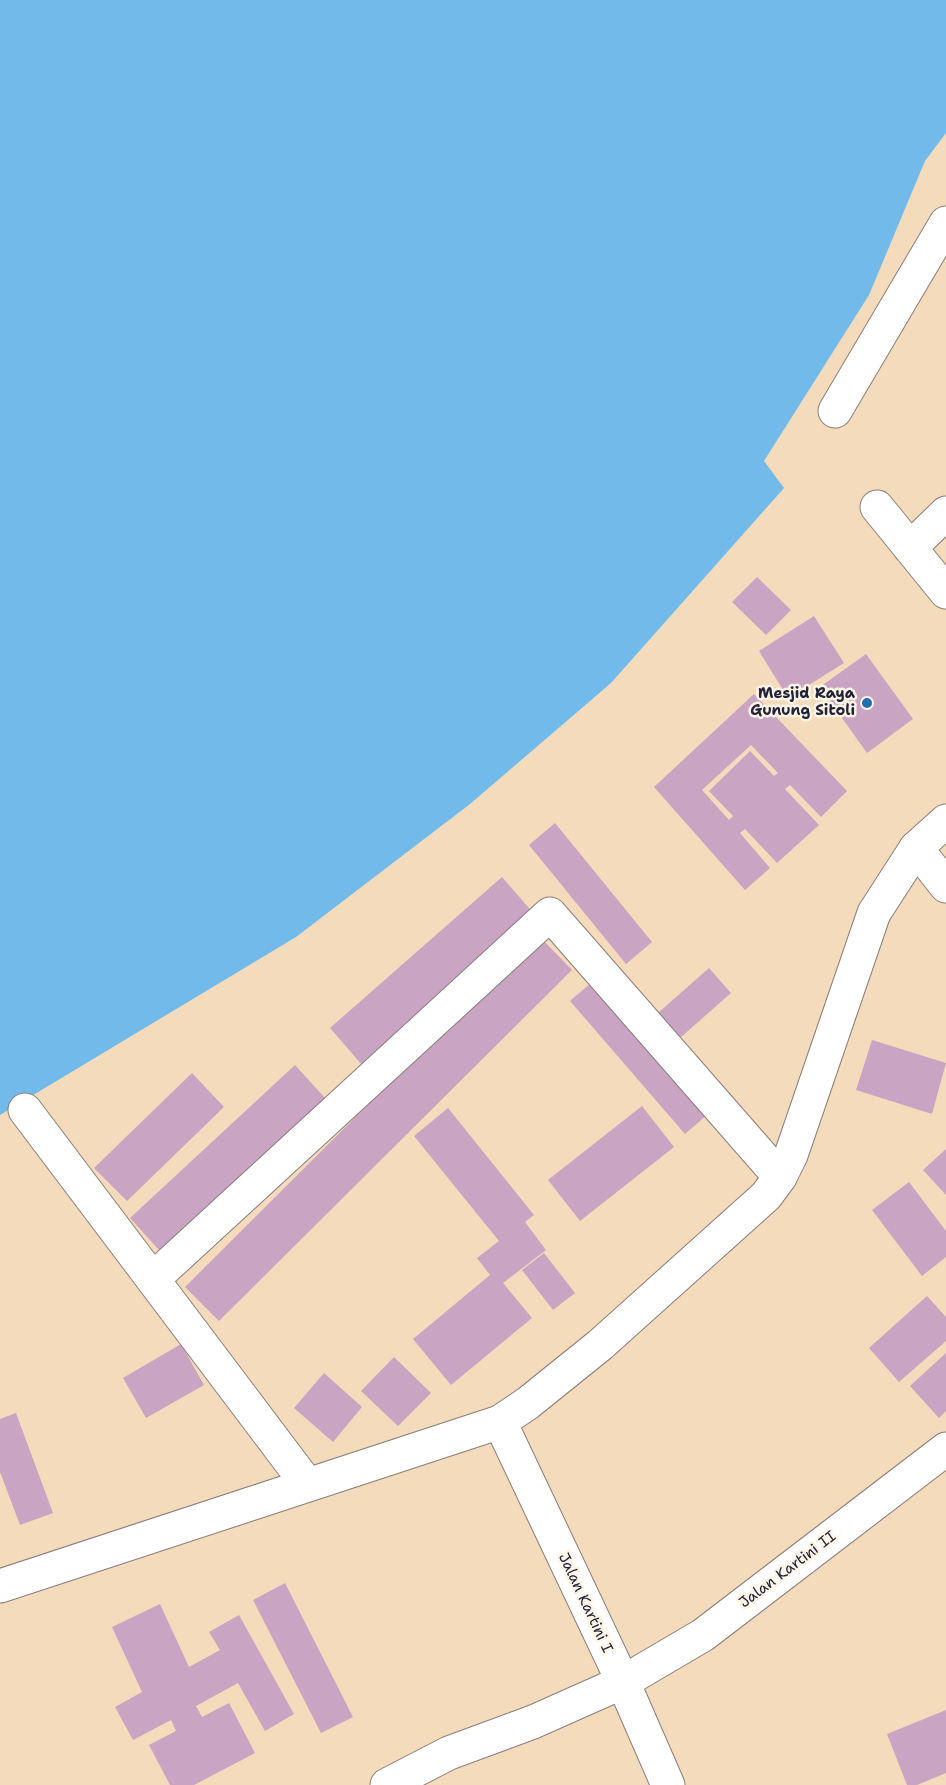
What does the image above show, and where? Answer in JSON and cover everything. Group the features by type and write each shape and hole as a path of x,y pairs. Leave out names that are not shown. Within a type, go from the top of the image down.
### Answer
{"main road":[{"path":"835,411 946,223"},
{"path":"877,507 946,592"},
{"path":"910,548 946,513"},
{"path":"0,1586 500,1422 528,1403 600,1345 766,1196 780,1177 791,1155 874,913 916,848 946,821"},
{"path":"916,848 946,886"},
{"path":"153,1280 550,915 780,1177"},
{"path":"25,1110 307,1484"},
{"name":"Jalan Kartini I","path":"500,1422 623,1682 668,1785"},
{"name":"Jalan Kartini II","path":"387,1785 449,1753 533,1722 623,1682 703,1635 946,1449"}],"water":[{"path":"0,0 946,0 946,133 925,161 869,295 764,461 784,488 611,683 470,804 296,937 0,1115"}],"building":[{"path":"757,577 791,610 766,635 732,602"},
{"path":"814,616 844,663 788,698 759,651"},
{"name":"Mesjid Raya Gunung Sitoli","path":"866,654 913,719 867,753 820,687"},
{"path":"754,694 847,791 821,817 790,785 785,789 819,825 777,863 745,829 740,833 770,868 745,890 654,787","holes":["751,745 778,773 774,776 750,751 709,791 733,816 729,820 702,790"]},
{"path":"555,823 652,942 626,964 529,845"},
{"path":"502,877 535,915 363,1066 330,1028"},
{"path":"538,935 572,970 219,1321 185,1287"},
{"path":"709,968 731,993 680,1038 658,1013"},
{"path":"600,975 715,1108 685,1134 570,1001"},
{"path":"872,1040 946,1063 932,1114 856,1090"},
{"path":"295,1065 325,1098 160,1251 130,1218"},
{"path":"192,1073 224,1107 127,1201 94,1168"},
{"path":"642,1106 674,1147 580,1221 548,1180"},
{"path":"448,1108 534,1215 525,1222 546,1250 503,1283 532,1318 451,1385 413,1339 490,1275 477,1258 499,1241 414,1136"},
{"path":"946,1149 946,1195 923,1170"},
{"path":"909,1182 946,1231 946,1257 922,1276 872,1210"},
{"path":"544,1253 575,1293 553,1310 522,1270"},
{"path":"927,1296 946,1317 946,1341 899,1382 869,1348"},
{"path":"181,1344 204,1385 146,1418 123,1378"},
{"path":"946,1353 946,1411 939,1418 910,1386"},
{"path":"394,1357 431,1393 398,1426 361,1391"},
{"path":"324,1373 362,1407 333,1442 294,1408"},
{"path":"16,1413 53,1513 20,1525 0,1472 0,1419"},
{"path":"285,1583 353,1717 321,1733 253,1600"},
{"path":"160,1604 189,1667 220,1650 209,1632 239,1615 294,1714 265,1731 238,1683 196,1706 202,1717 229,1703 255,1753 194,1785 170,1785 149,1745 176,1731 171,1720 133,1740 115,1707 142,1692 112,1627"},
{"path":"946,1710 946,1773 917,1785 907,1785 887,1734"}],"place":[{"name":"Mesjid Raya Gunung Sitoli","path":"867,703"}]}
